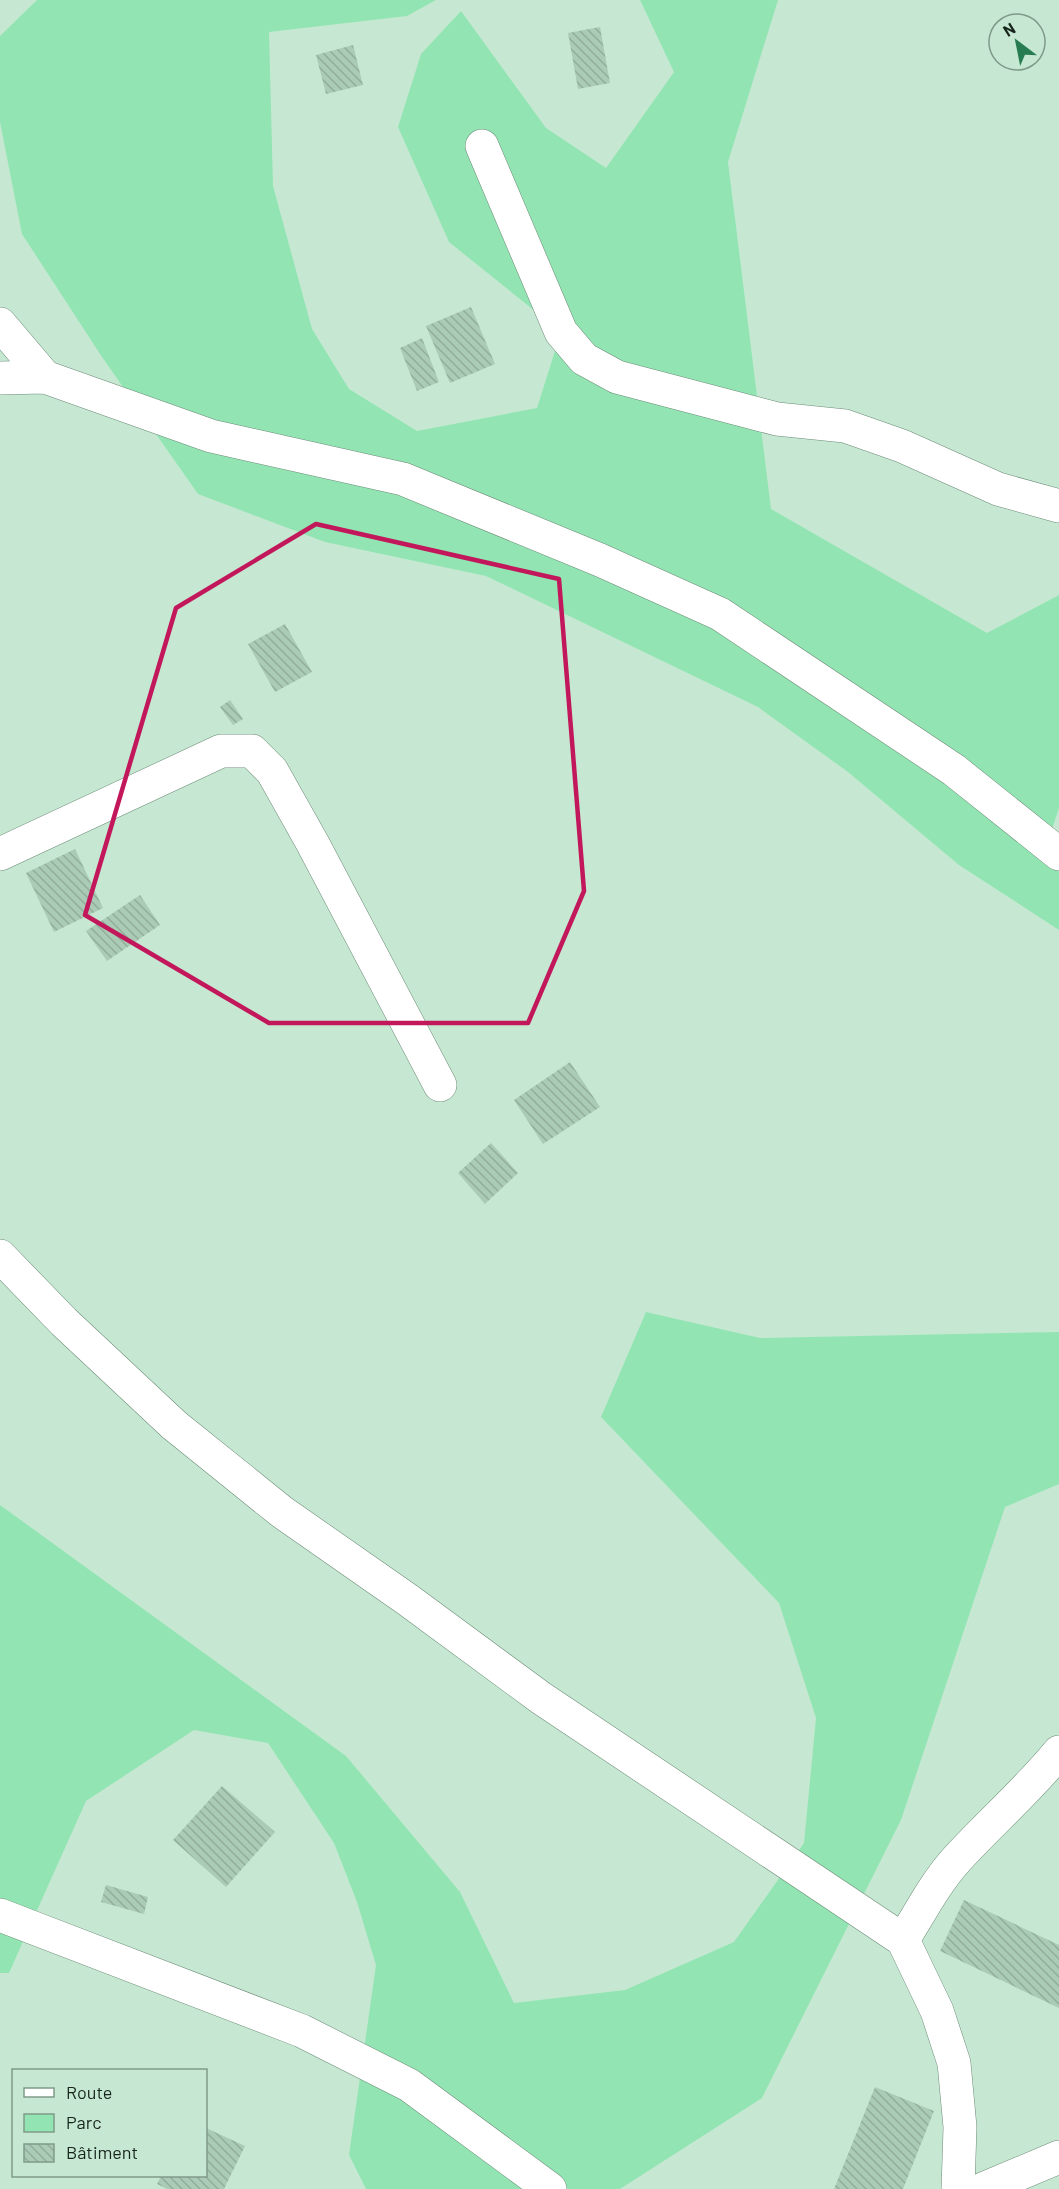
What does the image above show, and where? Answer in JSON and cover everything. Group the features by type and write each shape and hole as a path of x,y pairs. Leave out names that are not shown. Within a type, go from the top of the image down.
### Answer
{"street":[{"path":"482,146 561,332 584,359 616,377 777,419 845,426 902,446 998,489 1059,506"},
{"path":"0,324 45,377"},
{"path":"0,378 45,377 211,436 403,479 600,560 720,614 954,770 1059,855"},
{"path":"0,854 221,751 252,751 272,771 440,1085"},
{"path":"0,1256 64,1322 174,1425 282,1512 408,1600 541,1698 903,1940 937,2011 954,2063 960,2127 958,2189"},
{"path":"903,1940 940,1879 1059,1752"},
{"path":"0,1915 302,2031 409,2085 550,2189"},
{"path":"983,2189 1059,2157"}],"highlighted area":[{"path":"316,524 559,579 584,891 528,1023 269,1023 85,915 176,608"}],"green space":[{"path":"37,0 436,0 407,16 269,32 273,186 312,329 349,389 417,431 537,408 561,332 449,242 398,127 421,54 461,11 546,128 606,168 674,72 640,0 778,0 728,162 771,509 987,633 1059,595 1059,808 1047,844 1059,849 1059,930 959,865 848,772 758,707 486,576 325,542 198,494 102,357 22,234 0,122 0,36"},
{"path":"646,1312 760,1338 1059,1332 1059,1484 1005,1507 901,1820 762,2098 620,2189 366,2189 349,2155 376,1965 357,1902 334,1843 268,1743 194,1730 86,1801 9,1973 0,1973 0,1505 346,1756 460,1892 514,2003 625,1990 734,1942 804,1843 816,1718 779,1603 601,1417"}],"building":[{"path":"600,27 610,83 578,89 568,33"},
{"path":"353,45 363,85 326,94 316,55"},
{"path":"471,307 495,364 450,383 426,326"},
{"path":"422,338 439,382 417,391 400,348"},
{"path":"285,624 312,672 275,692 248,644"},
{"path":"230,700 243,719 233,725 220,707"},
{"path":"75,849 103,908 54,932 26,873"},
{"path":"140,895 160,925 107,961 86,931"},
{"path":"570,1062 600,1107 543,1144 514,1100"},
{"path":"491,1143 518,1173 485,1204 458,1173"},
{"path":"222,1786 275,1832 226,1887 173,1840"},
{"path":"106,1885 148,1897 144,1914 101,1902"},
{"path":"964,1900 1059,1945 1059,2008 940,1951"},
{"path":"875,2087 934,2111 903,2189 834,2189"},
{"path":"207,2128 245,2146 224,2189 167,2189 157,2184 160,2177 207,2177"}]}
